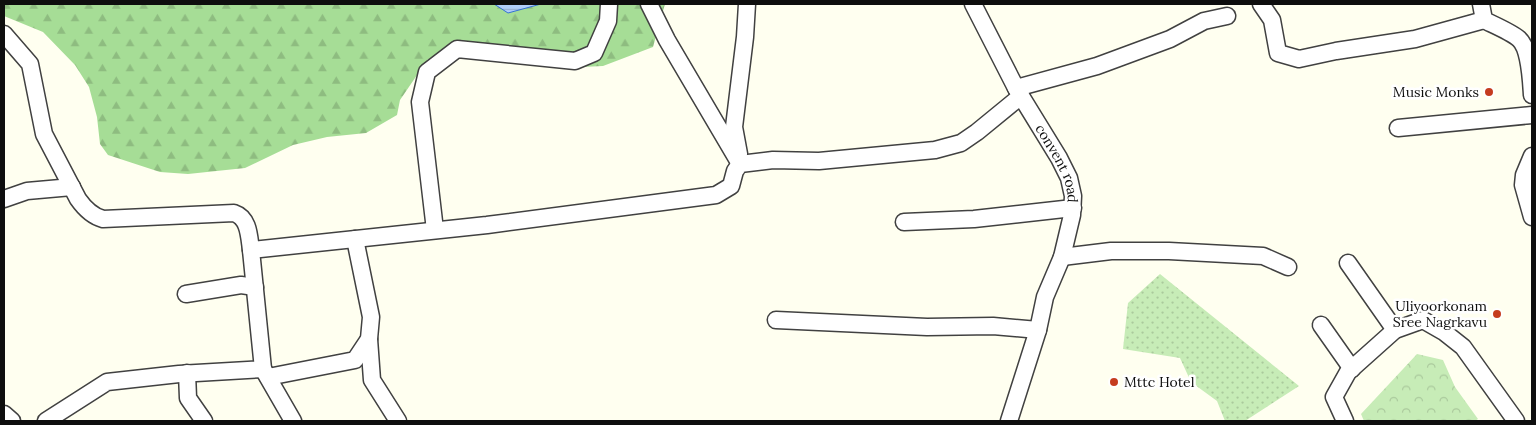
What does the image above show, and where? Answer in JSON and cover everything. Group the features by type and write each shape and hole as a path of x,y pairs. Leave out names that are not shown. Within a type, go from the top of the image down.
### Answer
{"street":[{"path":"435,230 420,102 428,72 457,49 575,61 594,53 608,21 609,4"},
{"path":"649,4 667,40 740,164"},
{"path":"740,164 734,126 745,37 747,4"},
{"name":"convent road","path":"973,4 1019,92 1059,158 1069,178 1073,196 1073,208 1062,257 1045,297 1038,330 1009,421"},
{"path":"1261,4 1272,20 1278,54 1299,59 1415,38 1484,20 1520,39 1530,63 1532,95"},
{"path":"1481,4 1484,20"},
{"path":"251,250 435,230 716,195 731,186 734,171 740,164 773,160 819,161 935,150 961,143 977,132 1019,92 1170,39 1204,21 1215,17 1227,16"},
{"path":"4,34 30,64 44,134 83,207 91,214 103,219 237,214 246,223 251,250 265,373 293,421"},
{"path":"1398,128 1532,115"},
{"path":"1532,156 1524,175 1523,185 1532,217"},
{"path":"4,199 27,190 72,187"},
{"path":"904,222 974,219 1073,208"},
{"path":"355,239 371,317 372,380 398,421"},
{"path":"1062,257 1111,251 1263,256 1288,267"},
{"path":"1348,263 1395,330"},
{"path":"186,294 241,285 255,287"},
{"path":"776,320 927,327 993,326 1038,330"},
{"path":"1346,421 1334,397 1348,372 1395,330 1423,320 1444,332 1462,346 1516,421"},
{"path":"1321,325 1352,369"},
{"path":"46,421 107,382 187,373 265,373 355,360 370,339"},
{"path":"187,373 188,398 204,421"},
{"path":"4,414 12,421"}],"green space":[{"path":"4,4 665,4 653,47 603,66 561,68 478,58 428,59 400,100 397,115 366,133 327,137 293,145 245,168 188,174 160,172 108,155 100,144 97,117 89,87 75,65 43,32 4,16"},
{"path":"1160,274 1299,386 1245,421 1225,421 1217,401 1191,382 1180,358 1123,349 1128,303"},
{"path":"1417,354 1443,360 1455,387 1478,419 1475,421 1364,421 1361,414"}],"water":[{"path":"494,4 541,4 508,13"}],"place":[{"name":"Music Monks","path":"1489,92"},
{"name":"Uliyoorkonam Sree Nagrkavu","path":"1497,314"},
{"name":"Mttc Hotel","path":"1114,382"}]}
